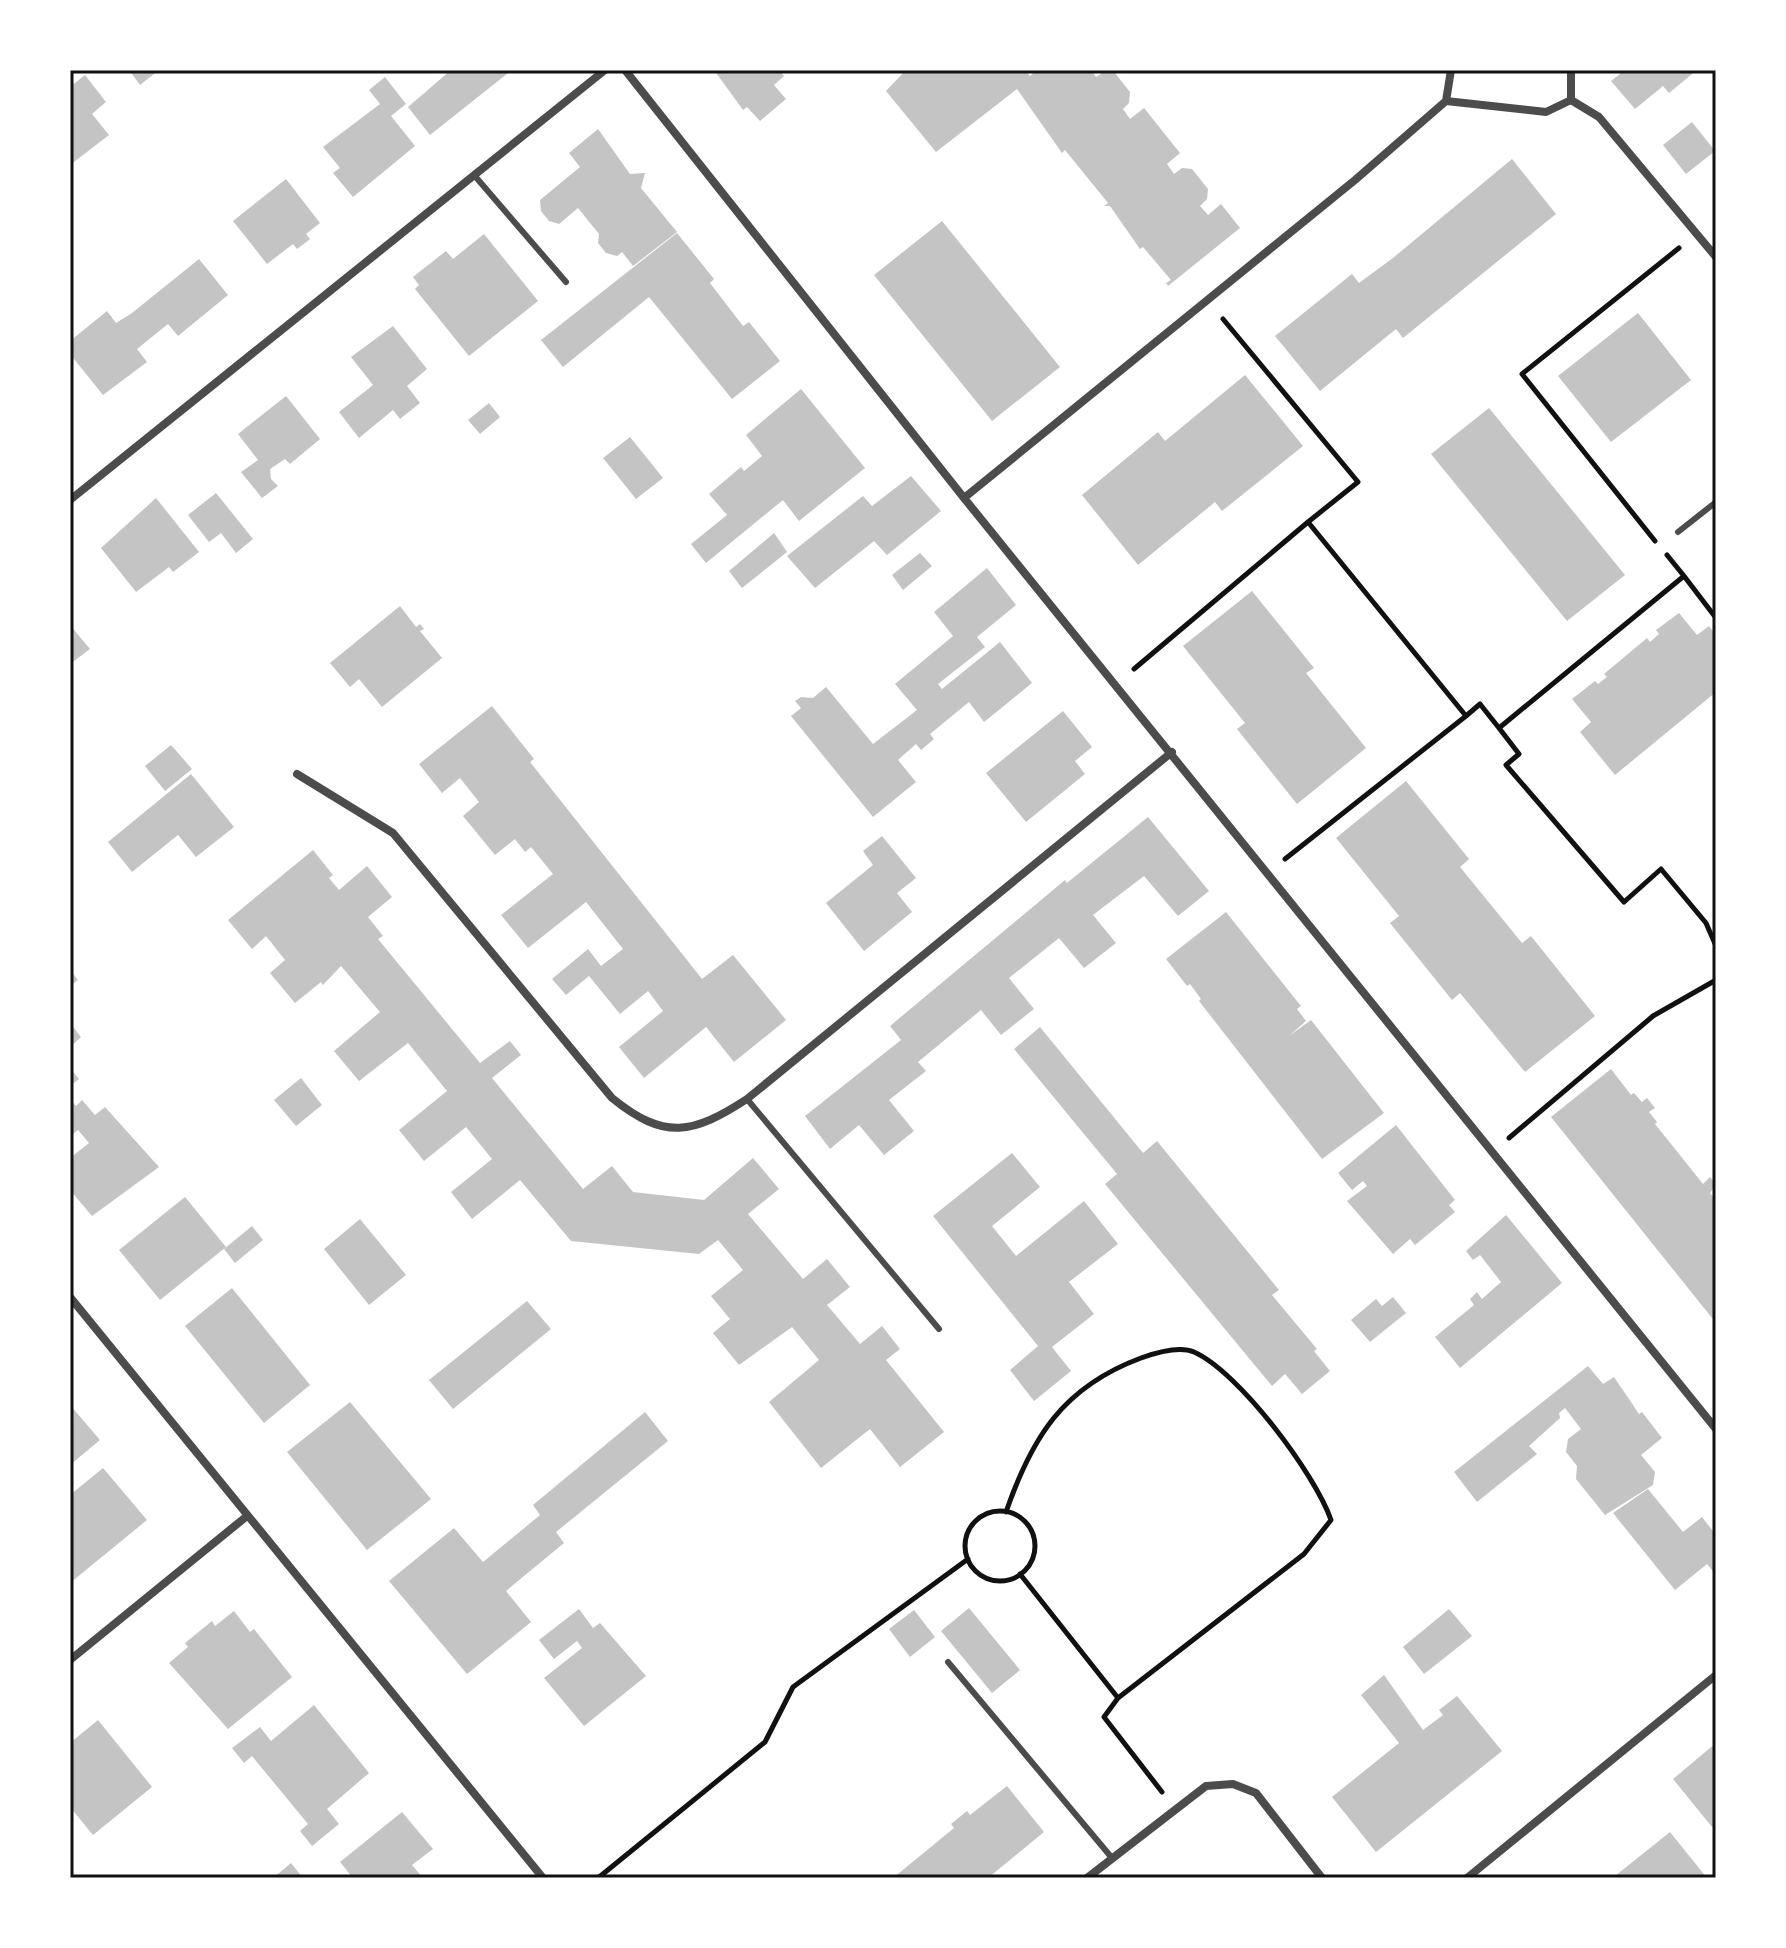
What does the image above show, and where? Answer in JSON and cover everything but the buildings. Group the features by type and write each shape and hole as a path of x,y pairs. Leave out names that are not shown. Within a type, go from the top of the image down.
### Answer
{"street":[{"path":"70,500 605,70"},
{"path":"625,70 964,498 1716,1429"},
{"path":"964,498 1446,101 1451,70"},
{"path":"1571,70 1571,100"},
{"path":"1446,101 1546,112 1571,100"},
{"path":"1571,100 1599,117 1716,257"},
{"path":"297,774 393,833 612,1098 640,1121 666,1127 690,1127 713,1121 747,1099 1172,752"},
{"path":"70,1297 543,1878"},
{"path":"70,1660 247,1516"},
{"path":"1467,1878 1716,1675"},
{"path":"1087,1878 1206,1786 1233,1784 1256,1793 1322,1878"}],"lane":[{"path":"474,175 566,282"},
{"path":"1678,532 1716,502"},
{"path":"747,1099 939,1329"},
{"path":"948,1662 1112,1858"}],"path":[{"path":"1698,234 1522,374 1716,618"},
{"path":"1116,684 1358,482 1207,300"},
{"path":"1308,522 1466,716"},
{"path":"1499,728 1684,576"},
{"path":"1268,872 1480,704 1519,754 1506,765 1624,902 1661,869 1706,923 1716,946"},
{"path":"1493,1151 1653,1016 1716,980"},
{"path":"1006,1512 1030,1452 1050,1419 1068,1400 1096,1380 1156,1352 1192,1351 1218,1368 1264,1416 1322,1493 1331,1520 1304,1554 1118,1698 1104,1717 1175,1809"},
{"path":"995,1511 1006,1512 1025,1521 1035,1539 1032,1560 1020,1574 995,1580 984,1577 968,1559 966,1538 977,1520 995,1511"},
{"path":"598,1878 765,1742 793,1687 968,1559"},
{"path":"1020,1574 1118,1698"}]}
